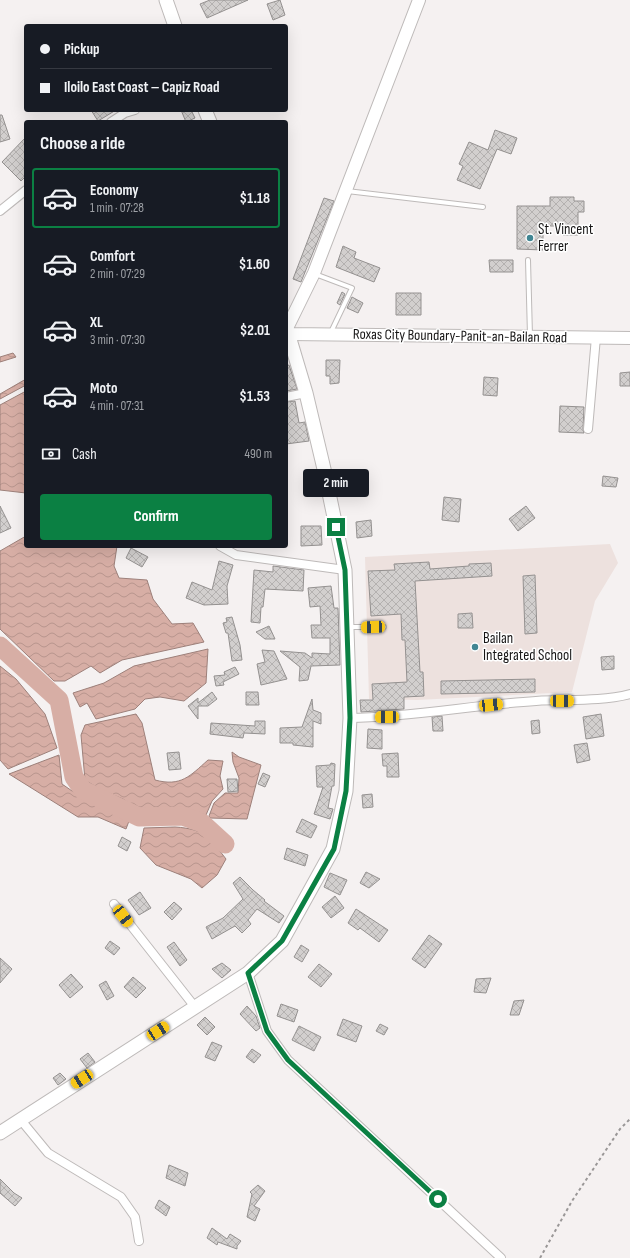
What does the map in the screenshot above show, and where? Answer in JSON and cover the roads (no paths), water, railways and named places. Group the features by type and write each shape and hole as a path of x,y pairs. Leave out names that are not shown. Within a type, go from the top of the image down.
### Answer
{"main road":[{"path":"166,0 174,24"},
{"path":"0,1133 248,973 282,941 334,849 346,791 350,718 345,570 324,470 306,394 288,329 314,273 347,191 419,0"},
{"name":"Roxas City Boundary-Panit-an-Bailan Road","path":"288,329 330,334 630,338"}],"street":[{"path":"114,120 128,112"},
{"path":"0,211 24,192"},
{"path":"588,429 596,337"},
{"path":"288,398 306,394"},
{"path":"224,548 236,555 345,570"},
{"path":"350,718 387,717 517,702 574,701 630,694"},
{"path":"114,904 195,1007"},
{"path":"248,973 267,1031 288,1060 501,1258"},
{"path":"20,1119 48,1153 121,1197 135,1217 139,1241"}],"lane":[{"path":"347,191 483,207"},
{"path":"528,260 530,336"},
{"path":"314,273 352,288 330,334"},
{"path":"347,627 384,627"}],"water":[{"path":"13,353 16,357 0,362 0,357"},
{"path":"24,380 24,386 0,399 0,394"},
{"path":"24,392 24,493 0,490 0,405"},
{"path":"24,537 24,548 117,548 114,566 119,578 147,580 153,599 172,624 193,623 204,642 122,660 100,673 91,666 65,681 54,681 0,629 0,551"},
{"path":"208,649 206,683 184,701 160,697 145,699 135,709 96,719 87,703 80,707 73,693 104,683 134,666"},
{"path":"0,666 16,679 45,714 57,748 8,769 0,760"},
{"path":"136,714 142,723 155,780 164,782 178,781 196,771 208,760 223,761 220,776 223,789 212,801 206,815 178,808 138,810 123,799 101,790 85,780 81,735 85,725"},
{"path":"232,752 239,757 261,765 247,819 210,818 209,816 214,803 225,793 238,793 239,778 233,762"},
{"path":"59,755 62,784 85,800 110,810 129,821 126,829 98,817 78,817 9,774"},
{"path":"175,827 200,832 215,845 226,859 217,875 202,888 191,879 156,865 140,848 144,828"}],"waterway":[{"path":"0,646 59,700 74,777 83,790 139,817 183,816 202,823 225,844"}],"place":[{"name":"St. Vincent Ferrer","path":"530,238"},
{"name":"Bailan Integrated School","path":"475,647"}]}
